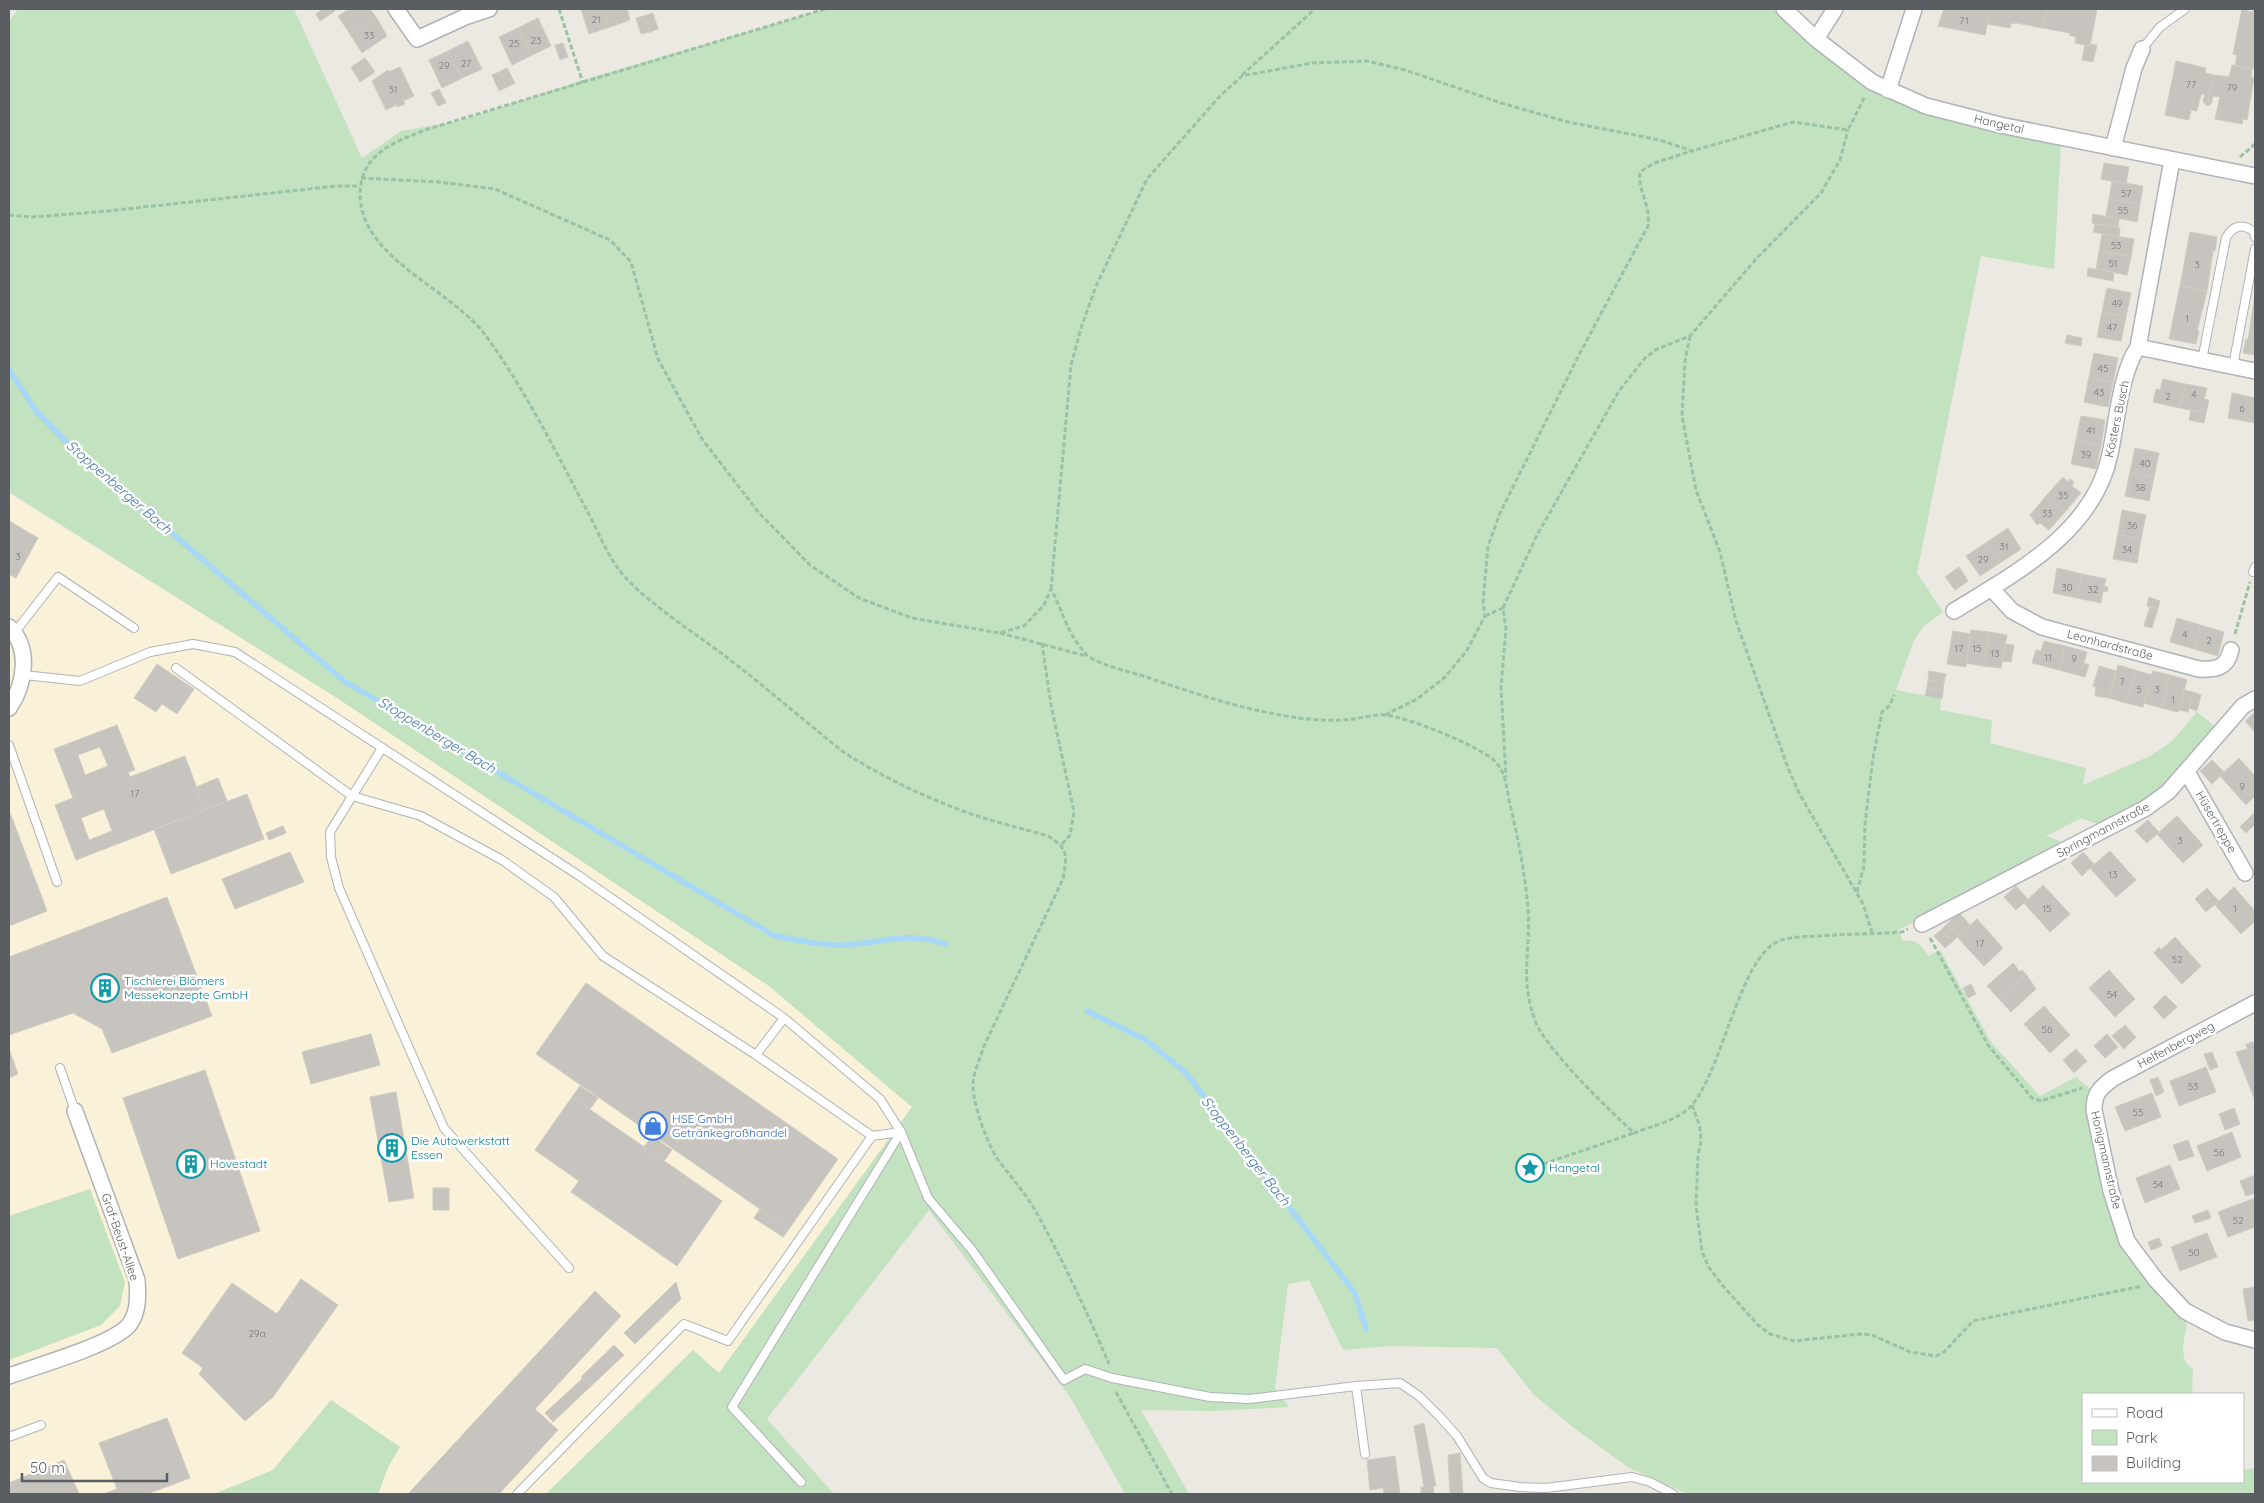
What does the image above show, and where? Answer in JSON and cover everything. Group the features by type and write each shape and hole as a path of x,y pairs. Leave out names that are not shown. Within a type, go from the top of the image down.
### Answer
{"street":[{"path":"396,9 417,39 463,13 489,9"},
{"name":"Hangetal","path":"1784,9 1816,39 1872,82 1926,106 2000,125 2255,176"},
{"path":"1816,39 1835,9"},
{"path":"1888,90 1914,9"},
{"path":"2113,148 2134,68 2142,49"},
{"name":"Kösters Busch","path":"1954,611 2055,544 2074,525 2097,492 2107,469 2128,367 2138,348 2172,160"},
{"path":"2138,348 2255,371"},
{"name":"Leonhardstraße","path":"1991,588 2012,611 2042,627 2200,670 2213,670 2223,666 2229,660 2231,650"},
{"path":"9,708 16,699 24,675 23,653 12,630"},
{"name":"Springmannstraße","path":"1922,924 2146,808 2168,792 2243,706 2255,699"},
{"name":"Hüsertreppe","path":"2187,772 2245,873"},
{"name":"Helfenbergweg","path":"2098,1090 2112,1079 2255,1003"},
{"name":"Honigmannstraße","path":"2098,1090 2094,1100 2094,1110 2110,1191 2127,1241 2156,1280 2185,1311 2225,1332 2255,1340"},
{"name":"Graf-Beust-Allee","path":"9,1376 108,1339 128,1325 138,1301 137,1280 75,1111"}],"lane":[{"path":"2142,49 2160,27 2184,9"},
{"path":"2202,360 2226,238 2230,230 2238,226 2247,227 2254,232 2255,237"},
{"path":"2233,366 2255,249"},
{"path":"12,630 58,577 134,628"},
{"path":"24,675 80,681 150,652 193,644 235,652 578,875 784,1018 880,1099 901,1132 928,1198 972,1250 1064,1380 1085,1369 1112,1378 1210,1397 1249,1398 1400,1383 1419,1396 1457,1436 1483,1478 1491,1483 1546,1488 1632,1477 1650,1482 1673,1494"},
{"path":"176,668 352,796 421,816 502,860 554,897 602,956 756,1055 872,1136 901,1132"},
{"path":"9,746 58,882"},
{"path":"382,748 330,832 331,857 340,888 444,1128 569,1268"},
{"path":"756,1055 784,1018"},
{"path":"60,1068 75,1111"},
{"path":"801,1482 732,1407 901,1132"},
{"path":"517,1494 684,1324 728,1341 872,1136"},
{"path":"1356,1386 1365,1454"},
{"path":"9,1437 41,1424"}],"path":[{"path":"559,9 584,83"},
{"path":"825,9 428,129 401,140 384,150 368,163 361,178 360,204 364,216 384,248 398,261 450,300 485,334 524,396 618,568 651,600 757,680 846,754 903,786 956,809 1048,836 1062,844 1067,858 1063,879 984,1046 973,1086 976,1105 998,1160 1024,1190 1081,1297 1110,1369 1116,1393 1172,1494"},
{"path":"1000,633 1024,626 1044,605 1051,589 1071,365 1093,294 1112,250 1147,179 1220,96 1315,9"},
{"path":"1242,76 1312,63 1367,62 1405,70 1463,91 1568,122 1660,140 1692,151"},
{"path":"1634,1133 1619,1120 1545,1040 1536,1023 1527,991 1525,968 1528,912 1524,870 1508,799 1506,778 1501,687 1506,629 1503,608 1537,535 1619,392 1645,358 1657,349 1690,336 1757,258 1821,193 1840,160 1848,130 1872,82"},
{"path":"361,178 439,182 495,189 610,240 631,262 658,359 702,439 759,513 810,565 859,598 912,618 1000,633 1042,643 1088,656 1189,692 1275,714 1319,720 1351,720 1385,715 1417,699 1444,678 1466,652 1485,616 1483,602 1488,546 1500,513 1581,351 1648,226 1648,206 1642,190 1640,172 1646,167 1692,151 1793,122 1848,130"},
{"path":"9,215 33,217 108,211 336,186 360,186"},
{"path":"1690,336 1685,361 1682,416 1696,490 1720,552 1736,621 1788,768 1799,793 1857,893 1872,932"},
{"path":"2231,650 2254,570"},
{"path":"1051,589 1064,622 1088,656"},
{"path":"1485,616 1503,608"},
{"path":"1042,643 1051,705 1074,812 1070,835 1062,844"},
{"path":"1857,893 1864,866 1864,824 1872,758 1882,712 1890,705 1894,695"},
{"path":"1385,715 1468,744 1496,762 1506,778"},
{"path":"1543,1164 1634,1133 1669,1119 1692,1106 1723,1047 1740,998 1763,952 1777,942 1795,938 1872,932 1902,932 1922,924 1988,1045 2032,1098 2041,1101 2086,1088 2098,1090"},
{"path":"1692,1106 1700,1127 1701,1141 1698,1156 1696,1206 1702,1251 1708,1266 1723,1286 1758,1325 1781,1339 1806,1341 1860,1334 1872,1335 1910,1352 1936,1356 1944,1352 1973,1321 2132,1288 2156,1280"}],"shaded area":[{"path":"9,494 337,698 769,986 912,1107 719,1373 693,1350 546,1494 378,1494 388,1467 400,1447 331,1401 273,1470 214,1494 9,1494 9,1360 101,1325 90,1189 9,1216"}],"green space":[{"path":"18,9 294,9 362,158 401,131 460,121 586,79 826,9 1780,9 1867,85 2061,142 2054,269 1981,256 1917,573 1943,612 1923,627 1914,640 1896,690 1941,699 1940,710 1992,720 1990,743 2086,768 2083,785 2150,756 2172,741 2197,712 2216,727 2170,781 2145,801 2100,825 2081,818 2046,836 2065,843 1898,930 1903,941 1915,942 1928,956 1940,950 1991,1042 2040,1096 2076,1077 2094,1092 2109,1191 2158,1284 2158,1297 2187,1321 2183,1348 2185,1360 2193,1369 2192,1393 2082,1393 2082,1483 2244,1483 2244,1470 2255,1468 2255,1494 1688,1494 1629,1468 1574,1428 1534,1395 1497,1348 1391,1346 1343,1350 1309,1280 1288,1284 1275,1388 1289,1407 1212,1411 1141,1410 1189,1494 1125,1494 1070,1397 929,1210 767,1419 834,1494 546,1494 693,1350 719,1373 912,1107 769,986 337,698 9,492 9,22"},
{"path":"90,1189 125,1282 120,1306 101,1325 9,1360 9,1216"},
{"path":"331,1400 400,1447 388,1467 378,1494 214,1494 273,1470"}],"building":[{"path":"323,9 333,9 335,11 320,21 316,14"},
{"path":"349,9 370,9 376,17 350,34 338,16"},
{"path":"581,9 604,9 610,27 589,34"},
{"path":"604,9 627,9 630,20 610,27"},
{"path":"1944,9 1990,9 1985,35 1938,26"},
{"path":"1990,9 2047,9 2043,28 2016,23 2011,24 2010,28 1987,24"},
{"path":"2047,9 2097,9 2090,46 2075,43 2076,37 2069,35 2070,33 2043,28"},
{"path":"2242,9 2252,12 2255,9 2255,69 2235,66 2237,55 2233,54"},
{"path":"653,13 658,29 650,32 644,16"},
{"path":"644,16 650,32 641,34 636,18"},
{"path":"376,17 387,36 362,53 350,34"},
{"path":"538,18 551,46 532,55 518,28"},
{"path":"518,28 532,55 512,65 499,37"},
{"path":"468,41 482,69 462,78 448,51"},
{"path":"563,43 568,57 560,60 555,45"},
{"path":"2085,45 2097,45 2093,62 2082,60"},
{"path":"448,51 462,78 442,88 429,60"},
{"path":"365,58 370,65 355,74 351,67"},
{"path":"2176,61 2206,68 2205,73 2214,75 2207,106 2203,101 2205,95 2201,94 2197,111 2191,110 2189,120 2165,115"},
{"path":"370,65 375,72 360,82 355,74"},
{"path":"2232,65 2252,69 2251,77 2254,78 2247,120 2243,119 2242,124 2215,119 2220,97 2213,96 2211,104 2207,106 2214,75 2229,77"},
{"path":"400,67 414,96 403,101 405,104 397,107 396,105 386,110 372,81 388,70 389,72"},
{"path":"507,68 515,83 507,87 499,72"},
{"path":"499,72 507,87 499,91 492,75"},
{"path":"439,89 446,103 438,106 431,93"},
{"path":"2104,163 2129,167 2126,184 2101,179"},
{"path":"2112,181 2143,186 2140,204 2109,199"},
{"path":"2109,199 2140,204 2137,222 2106,216"},
{"path":"2093,214 2119,219 2118,227 2092,223"},
{"path":"2095,224 2120,228 2119,237 2093,232"},
{"path":"2190,232 2217,237 2207,291 2180,286"},
{"path":"2102,234 2134,239 2131,257 2099,251"},
{"path":"2099,251 2131,257 2127,275 2096,269"},
{"path":"2088,268 2114,272 2113,281 2087,276"},
{"path":"2180,286 2207,291 2197,331 2199,331 2196,344 2169,339"},
{"path":"2107,288 2131,293 2126,317 2102,312"},
{"path":"2254,300 2255,355 2243,353 2246,339 2248,340"},
{"path":"2102,312 2126,317 2121,341 2097,337"},
{"path":"2067,335 2082,338 2081,346 2065,343"},
{"path":"2094,353 2118,358 2113,382 2089,377"},
{"path":"2089,377 2113,382 2108,407 2084,402"},
{"path":"2163,379 2185,384 2180,408 2153,402 2156,389 2160,390"},
{"path":"2185,384 2207,388 2204,399 2209,400 2206,413 2180,408"},
{"path":"2232,393 2255,398 2255,423 2228,418"},
{"path":"2191,410 2206,413 2204,423 2189,420"},
{"path":"2081,416 2105,420 2101,445 2076,440"},
{"path":"2076,440 2101,445 2096,469 2071,464"},
{"path":"2135,448 2159,453 2154,477 2130,472"},
{"path":"2130,472 2154,477 2149,501 2125,496"},
{"path":"2063,477 2068,482 2070,479 2074,482 2072,486 2081,493 2065,512 2046,496"},
{"path":"2046,496 2065,512 2049,530 2040,523 2037,525 2030,515"},
{"path":"2122,510 2146,515 2141,539 2118,534"},
{"path":"9,521 38,538 16,578 9,574"},
{"path":"2008,528 2021,549 2000,563 1987,542"},
{"path":"2118,534 2141,539 2137,563 2113,559"},
{"path":"1987,542 2000,563 1980,576 1966,556"},
{"path":"1959,567 1968,581 1955,590 1945,577"},
{"path":"2057,568 2082,574 2077,598 2053,593"},
{"path":"2082,574 2106,579 2104,586 2108,587 2107,592 2103,591 2101,603 2077,598"},
{"path":"2149,597 2160,601 2158,609 2147,606"},
{"path":"2150,607 2158,609 2152,628 2144,626"},
{"path":"2177,618 2200,625 2194,649 2170,642"},
{"path":"2200,625 2224,632 2218,656 2194,649"},
{"path":"1971,630 1989,632 1983,666 1966,663"},
{"path":"1953,631 1971,634 1966,667 1947,664"},
{"path":"1989,632 2007,635 2001,668 1983,666"},
{"path":"2044,641 2065,646 2059,670 2032,663 2036,650 2041,651"},
{"path":"2005,644 2014,645 2011,662 2002,661"},
{"path":"2065,646 2087,652 2084,663 2089,665 2085,677 2059,670"},
{"path":"157,664 194,689 177,714 162,704 156,712 134,698"},
{"path":"2118,665 2135,670 2126,703 2109,698"},
{"path":"2099,666 2116,671 2110,691 2093,686"},
{"path":"2135,670 2152,675 2143,707 2126,703"},
{"path":"1929,671 1946,674 1944,682 1928,680"},
{"path":"2153,671 2170,675 2161,708 2144,703"},
{"path":"2170,675 2187,680 2178,712 2161,708"},
{"path":"1928,680 1944,682 1943,691 1927,688"},
{"path":"2096,687 2110,691 2109,698 2095,696"},
{"path":"1927,688 1943,691 1942,699 1925,696"},
{"path":"2184,690 2193,692 2188,712 2179,710"},
{"path":"2193,692 2201,695 2197,711 2189,708"},
{"path":"2255,712 2255,732 2245,721"},
{"path":"117,725 135,770 128,772 130,777 185,756 205,810 76,860 55,805 73,798 54,749","holes":["100,747 108,766 85,775 78,755","104,809 112,831 89,840 81,818"]},
{"path":"2239,758 2255,776 2255,796 2246,805 2220,776"},
{"path":"2212,760 2224,772 2212,784 2200,771"},
{"path":"218,778 227,801 205,810 196,787"},
{"path":"247,794 264,839 171,874 154,829"},
{"path":"9,810 47,911 9,926"},
{"path":"2255,812 2255,824 2246,833 2240,827"},
{"path":"2177,816 2203,845 2183,863 2157,834"},
{"path":"2148,820 2153,826 2141,837 2135,831"},
{"path":"283,826 286,833 269,840 266,833"},
{"path":"2153,826 2159,832 2147,843 2141,837"},
{"path":"2110,851 2136,880 2116,897 2090,868"},
{"path":"290,852 304,882 235,909 222,879"},
{"path":"2083,852 2094,864 2082,876 2071,863"},
{"path":"2043,885 2070,914 2050,932 2024,903"},
{"path":"2016,886 2028,899 2016,910 2004,897"},
{"path":"2234,887 2255,911 2255,921 2241,934 2215,905"},
{"path":"2207,888 2213,895 2201,906 2195,899"},
{"path":"2213,895 2219,901 2206,912 2201,906"},
{"name":"Tischlerei Blömers Messekonzepte GmbH","path":"167,897 212,1016 112,1053 102,1029 73,1013 9,1035 9,957"},
{"path":"1959,913 1965,919 1952,930 1947,924"},
{"path":"1965,919 1970,925 1958,936 1952,930"},
{"path":"1977,919 2003,948 1984,966 1957,937"},
{"path":"1947,924 1958,936 1952,942 1941,930"},
{"path":"1941,930 1952,942 1945,948 1934,936"},
{"path":"2175,937 2201,966 2182,984 2154,953 2159,947 2161,950"},
{"path":"2013,963 2020,972 2022,970 2026,974 1999,999 1987,986"},
{"path":"2109,970 2135,999 2115,1017 2089,988"},
{"path":"2026,974 2036,989 2011,1012 1999,999"},
{"path":"586,983 838,1159 789,1229 536,1054"},
{"path":"1971,984 1976,994 1968,998 1963,988"},
{"path":"2165,995 2177,1007 2164,1019 2153,1007"},
{"path":"2044,1006 2070,1035 2050,1053 2024,1024"},
{"path":"2125,1025 2136,1037 2124,1049 2112,1036"},
{"path":"371,1034 380,1065 311,1084 302,1052"},
{"path":"2107,1034 2118,1047 2105,1058 2094,1046"},
{"path":"2253,1042 2255,1045 2255,1071 2245,1075 2236,1052 2247,1049 2246,1044"},
{"path":"9,1049 18,1074 9,1078"},
{"path":"2076,1049 2087,1061 2074,1073 2063,1060"},
{"path":"2212,1052 2218,1067 2210,1070 2204,1054"},
{"path":"2206,1067 2216,1092 2179,1106 2170,1081"},
{"name":"Hovestadt","path":"205,1070 260,1231 178,1259 123,1098"},
{"path":"2255,1071 2255,1098 2254,1098 2245,1075"},
{"path":"2158,1077 2164,1092 2156,1096 2150,1080"},
{"path":"580,1086 598,1098 590,1109 572,1097"},
{"name":"Die Autowerkstatt Essen","path":"396,1092 414,1198 389,1202 370,1097"},
{"path":"2152,1093 2161,1117 2125,1131 2115,1107"},
{"path":"572,1097 722,1201 677,1266 571,1192 579,1181 535,1150"},
{"path":"2234,1108 2240,1124 2225,1130 2219,1114"},
{"path":"2232,1132 2241,1157 2207,1171 2197,1146"},
{"path":"652,1136 672,1150 664,1161 644,1147"},
{"path":"2188,1140 2194,1156 2179,1161 2173,1145"},
{"path":"2170,1165 2180,1189 2145,1203 2136,1178"},
{"path":"2255,1175 2255,1193 2246,1196 2240,1181"},
{"path":"433,1188 449,1188 449,1210 433,1210"},
{"path":"2255,1198 2255,1227 2228,1237 2218,1212"},
{"path":"760,1209 789,1229 783,1237 754,1218"},
{"path":"2208,1210 2211,1218 2195,1223 2192,1216"},
{"path":"2207,1233 2217,1257 2180,1271 2171,1247"},
{"path":"2159,1238 2162,1246 2151,1250 2148,1242"},
{"path":"301,1279 338,1305 273,1397 245,1421 199,1374 203,1368 182,1353 232,1283 277,1314"},
{"path":"676,1282 681,1299 635,1344 624,1333"},
{"path":"2255,1287 2255,1320 2248,1321 2243,1289"},
{"path":"595,1291 621,1316 535,1409 558,1430 499,1494 408,1494"},
{"path":"614,1345 624,1355 590,1387 581,1377"},
{"path":"582,1379 590,1387 553,1422 545,1413"},
{"path":"167,1418 190,1478 147,1494 104,1494 117,1489 99,1443"},
{"path":"1424,1423 1436,1486 1433,1486 1434,1494 1421,1494 1421,1487 1424,1487 1414,1426"},
{"path":"1460,1453 1463,1494 1450,1494 1448,1455"},
{"path":"1395,1456 1400,1494 1384,1494 1383,1488 1370,1490 1367,1460"},
{"path":"64,1460 79,1494 9,1494 9,1483"}],"waterway":[{"name":"Stoppenberger Bach","path":"9,370 36,411 67,443 344,681 773,935 833,945 905,938 918,938 946,944"},
{"name":"Stoppenberger Bach","path":"1087,1011 1146,1040 1186,1073 1355,1293 1366,1329"}],"place":[{"name":"Tischlerei Blömers Messekonzepte GmbH","path":"105,988"},
{"name":"HSE GmbH Getränkegroßhandel","path":"653,1126"},
{"name":"Die Autowerkstatt Essen","path":"392,1148"},
{"name":"Hovestadt","path":"191,1164"},
{"name":"Hangetal","path":"1530,1168"}]}
